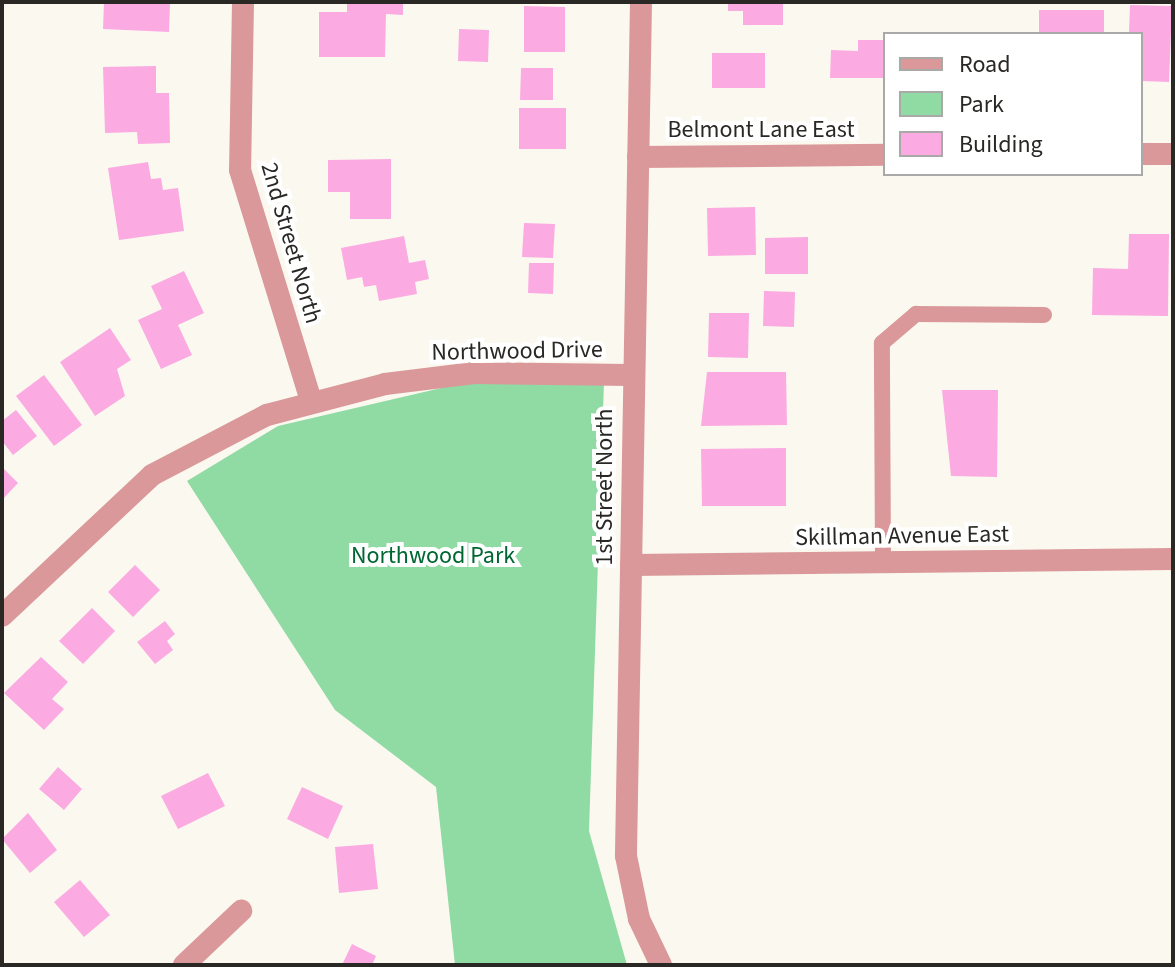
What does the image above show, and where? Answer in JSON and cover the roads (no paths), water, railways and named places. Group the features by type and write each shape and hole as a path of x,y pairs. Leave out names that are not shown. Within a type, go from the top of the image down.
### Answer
{"street":[{"name":"2nd Street North","path":"243,2 240,170 311,401"},
{"name":"1st Street North","path":"641,2 630,375 631,565 626,856 639,919 661,965"},
{"path":"1143,154 1173,154"},
{"name":"Belmont Lane East","path":"638,157 883,155"},
{"name":"Northwood Drive","path":"311,401 474,373 630,375"},
{"path":"2,616 152,475 212,440 311,401"},
{"name":"Skillman Avenue East","path":"631,565 1173,559"},
{"path":"184,965 241,911"}],"lane":[{"path":"883,562 882,343 916,314 1044,315"}],"park label":[{"name":"Northwood Park","path":"433,556"}]}
